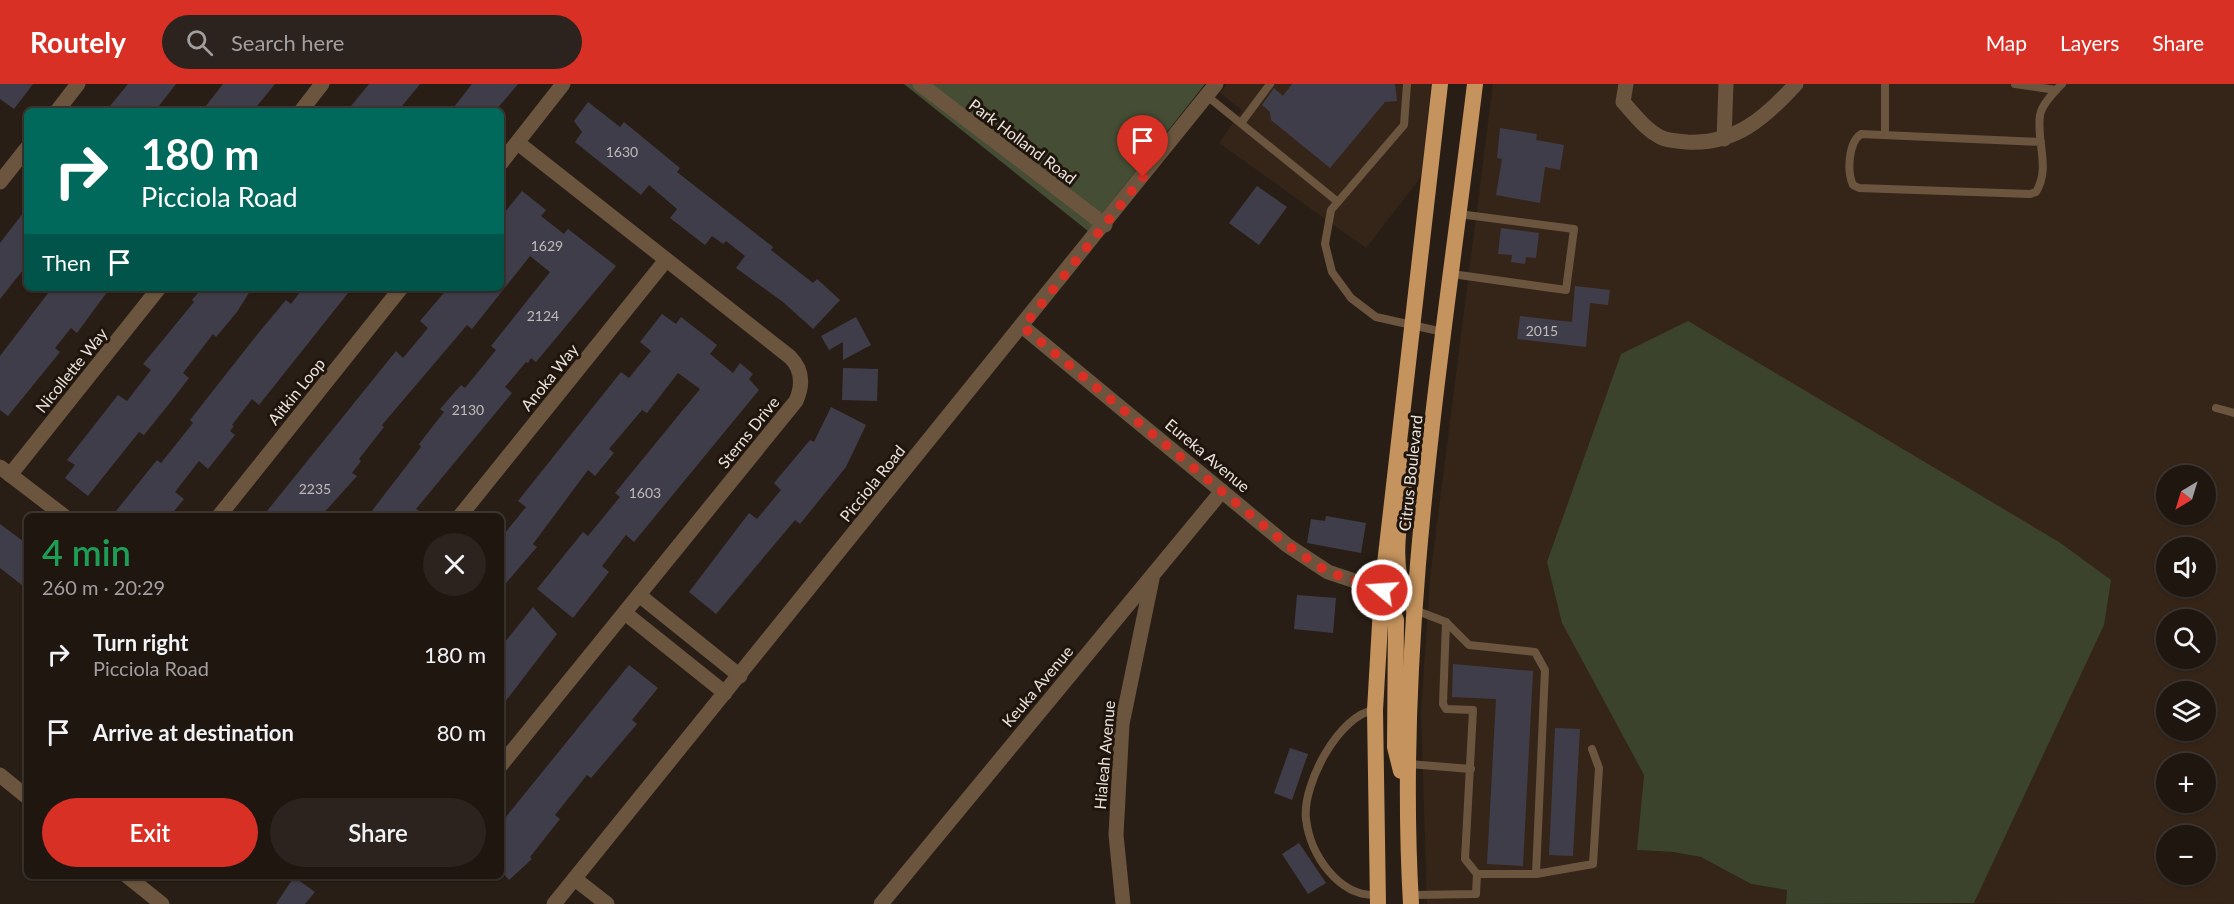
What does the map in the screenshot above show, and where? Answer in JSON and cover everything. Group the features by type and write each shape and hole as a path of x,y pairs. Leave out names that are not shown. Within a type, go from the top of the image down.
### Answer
{"highway":[{"name":"Citrus Boulevard","path":"1378,900 1375,710 1382,590 1440,84"},
{"name":"Citrus Boulevard","path":"1411,899 1407,704 1415,587 1474,84"},
{"path":"1404,395 1407,473 1398,550 1399,576 1415,610"},
{"path":"1382,590 1396,620 1395,747 1408,804"}],"street":[{"path":"59,108 78,84"},
{"path":"303,108 322,84"},
{"path":"504,160 563,84"},
{"name":"Park Holland Road","path":"921,84 1104,225"},
{"path":"1626,84 1623,102 1645,126 1661,137 1694,142 1724,139 1750,128 1770,112 1796,84"},
{"path":"1724,139 1726,84"},
{"name":"Picciola Road","path":"554,904 1023,327 1212,90"},
{"name":"Sterns Drive","path":"504,761 796,401 801,389 801,377 796,363 790,357 518,143"},
{"path":"0,182 24,152"},
{"name":"Anoka Way","path":"462,513 666,260"},
{"name":"Nicollette Way","path":"5,471 156,291"},
{"name":"Aitkin Loop","path":"221,513 399,291"},
{"name":"Eureka Avenue","path":"1023,327 1287,545 1328,572 1382,590"},
{"path":"5,471 60,513"},
{"name":"Keuka Avenue","path":"881,904 1222,491"},
{"name":"Hialeah Avenue","path":"1123,904 1116,835 1122,724 1153,576"},
{"path":"639,595 740,676"},
{"path":"625,613 725,693"},
{"path":"0,775 24,795"},
{"path":"131,879 162,904"},
{"path":"575,879 607,904"}],"lane":[{"path":"1241,123 1270,84"},
{"path":"1407,84 1404,125 1331,210 1325,244 1332,272 1351,298 1376,317 1444,333"},
{"path":"1885,84 1885,135"},
{"path":"2015,84 2059,87"},
{"path":"2041,142 1861,134 1855,138 1850,176 1853,185 1859,188 2030,194 2036,192 2042,178 2041,142 2040,114 2059,87"},
{"path":"1212,90 1241,123 1338,202"},
{"path":"1452,274 1566,290 1574,229 1459,214"},
{"path":"2216,408 2234,413"},
{"path":"1415,610 1446,622 1469,645 1535,652 1545,670 1536,874"},
{"path":"1411,899 1476,894 1477,874 1465,859 1473,710 1446,709 1443,704 1446,622"},
{"path":"1375,710 1366,711 1344,726 1315,771 1305,818 1314,846 1328,872 1346,888 1362,896 1378,900"},
{"path":"1477,874 1536,874 1593,864 1599,768 1592,750"},
{"path":"1407,764 1470,769"}],"shaded area":[{"path":"1227,84 1431,84 1421,177 1366,248 1219,143 1242,110 1220,93"},
{"path":"1493,84 2234,84 2234,904 1974,903 2104,625 1562,623 1644,775 1638,850 1673,852 1701,857 1751,884 1788,890 1786,904 1427,904 1421,712 1430,579"}],"green space":[{"path":"904,84 1205,84 1088,231"},
{"path":"1688,321 2059,542 2111,580 2104,625 1974,903 1786,904 1787,890 1751,884 1701,857 1673,852 1637,850 1644,775 1562,623 1547,562 1621,354"}],"building":[{"path":"0,84 33,84 14,109 0,99"},
{"path":"128,84 176,84 157,108 108,108"},
{"path":"223,84 275,84 255,108 204,108"},
{"path":"369,84 420,84 400,108 349,108"},
{"path":"472,84 518,84 498,108 453,108"},
{"path":"1292,84 1395,84 1397,101 1385,102 1330,168 1271,120 1270,112 1262,105 1274,88 1283,96"},
{"path":"588,102 620,127 624,122 680,168 677,172 773,247 771,250 813,283 817,279 840,300 813,329 783,302 736,268 745,256 726,241 723,244 712,236 705,245 670,218 677,209 649,185 641,195 575,142 582,132 574,121"},
{"path":"1500,128 1537,134 1536,140 1564,145 1560,170 1545,167 1540,203 1496,195 1502,159 1497,158"},
{"path":"1257,186 1287,207 1259,245 1229,223"},
{"path":"522,191 546,210 541,216 564,234 568,229 616,266 536,362 531,358 528,363 526,362 505,387 512,393 416,509 422,513 370,513 421,447 419,444 444,412 440,409 461,385 465,388 496,350 491,346 550,272 530,256 504,289 504,213"},
{"path":"24,212 24,269 0,299 0,243"},
{"path":"1501,228 1539,233 1536,258 1526,257 1525,264 1511,262 1512,255 1498,254"},
{"path":"1575,286 1610,290 1608,305 1590,303 1586,347 1517,339 1520,316 1572,322"},
{"path":"50,291 108,291 77,333 71,328 55,348 60,352 8,416 0,410 0,356"},
{"path":"200,291 250,291 237,312 216,337 213,334 183,373 189,378 169,404 144,435 139,432 88,496 65,478 75,465 67,460 118,395 127,401 151,370 143,364 194,302 192,300"},
{"path":"301,291 350,291 259,405 252,399 232,425 234,426 230,431 235,435 208,469 199,461 175,492 184,499 172,513 114,513 157,460 161,463 193,423 190,420 286,300 291,304"},
{"path":"445,291 502,291 472,329 467,325 382,425 384,427 359,459 361,461 352,473 357,476 324,513 265,513 396,351 403,358 428,328 420,321"},
{"path":"662,314 676,324 681,317 717,345 710,354 733,373 740,363 753,374 749,379 759,390 634,542 626,535 602,566 609,572 573,618 537,589 583,532 588,536 620,497 615,493 700,389 678,373 647,413 642,410 609,449 614,453 595,476 588,470 533,544 537,547 504,586 504,534 526,507 518,501 621,372 629,378 651,351 640,342"},
{"path":"856,317 871,345 843,360 843,342 829,350 821,336"},
{"path":"843,368 878,369 877,401 842,400"},
{"path":"831,407 866,425 846,467 800,524 795,520 716,614 689,592 749,513 757,519 781,490 774,483 810,440 814,442"},
{"path":"1326,516 1366,523 1361,553 1307,543 1311,519 1325,521"},
{"path":"0,524 24,542 24,587 0,568"},
{"path":"1297,595 1336,598 1333,633 1294,629"},
{"path":"533,607 557,634 504,703 504,643"},
{"path":"1453,664 1533,671 1523,866 1487,864 1496,699 1452,697"},
{"path":"629,665 658,688 632,720 637,724 591,778 587,775 555,815 560,819 530,857 532,859 509,880 504,874 504,819"},
{"path":"1555,728 1580,729 1573,856 1549,855"},
{"path":"1290,748 1308,754 1292,800 1274,793"},
{"path":"1299,843 1326,883 1308,894 1282,854"},
{"path":"293,879 297,879 315,892 305,904 276,904"}],"route":[{"path":"1143,177 1023,327 1141,422 1287,545 1328,572 1382,590"}]}
